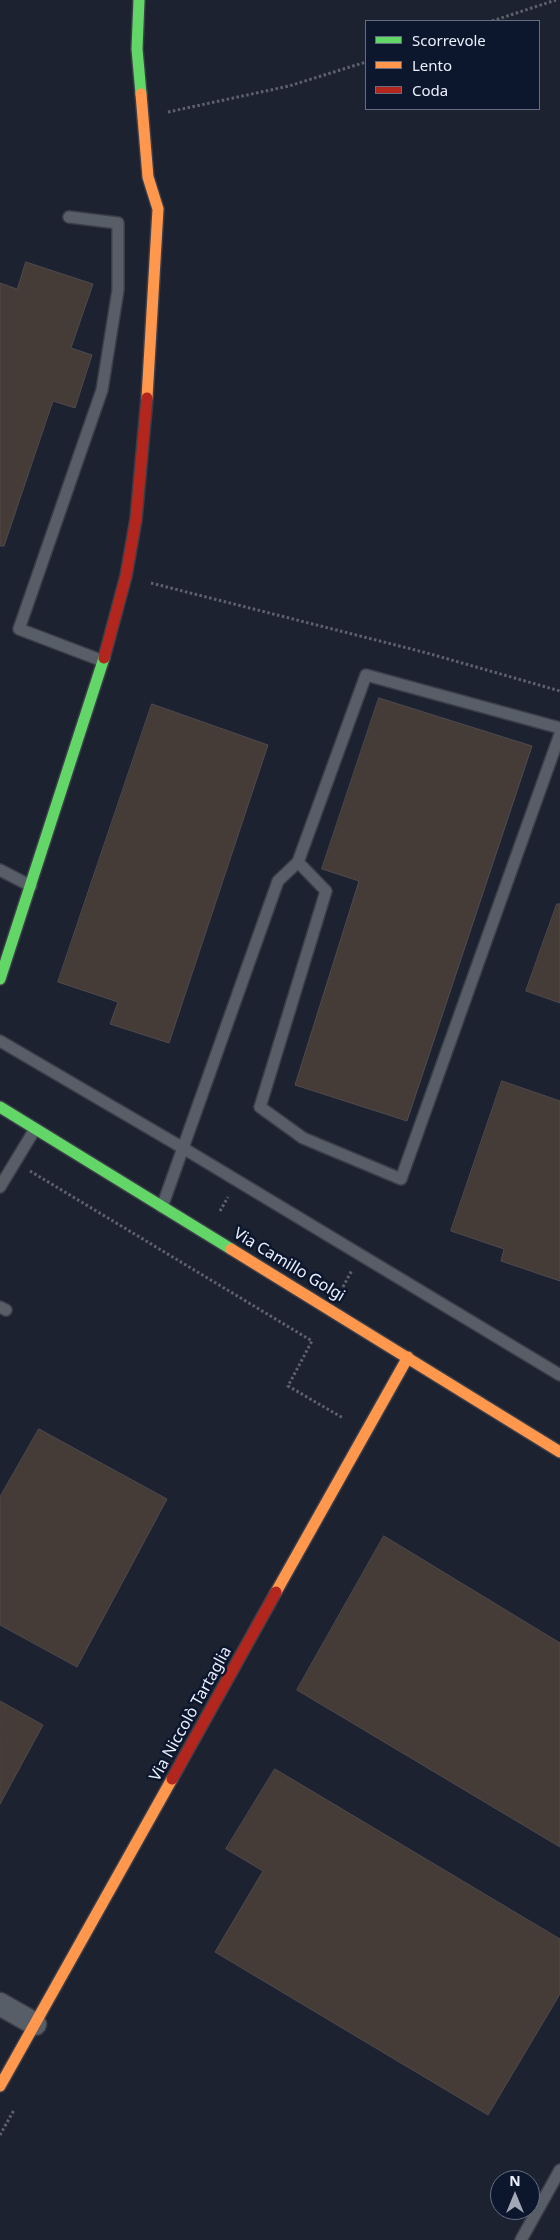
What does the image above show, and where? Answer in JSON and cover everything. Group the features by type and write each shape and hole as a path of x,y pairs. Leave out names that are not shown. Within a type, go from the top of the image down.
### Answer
{"street":[{"path":"0,978 103,661 126,576 137,509 147,394 158,209 148,177 137,49 139,0"},
{"name":"Via Camillo Golgi","path":"0,1107 560,1452"},
{"name":"Via Niccolò Tartaglia","path":"0,2086 408,1357"},
{"path":"0,2004 35,2024"}],"lane":[{"path":"69,217 118,223 118,290 102,390 19,629 103,661"},
{"path":"162,1207 278,881 298,862 366,674 560,728"},
{"path":"298,862 326,891 260,1108 303,1138 401,1179 560,734"},
{"path":"0,870 31,886"},
{"path":"0,1041 184,1148 560,1375"},
{"path":"0,1187 35,1129"},
{"path":"521,2240 560,2170"}],"path":[{"path":"495,20 556,0"},
{"path":"143,118 289,86 365,62"},
{"path":"126,576 427,653 560,691"},
{"path":"16,1162 312,1341 288,1386 347,1420"},
{"path":"218,1214 237,1180"},
{"path":"342,1290 361,1255"}],"building":[{"path":"26,262 93,284 71,348 92,355 75,408 53,401 4,546 0,546 0,283 17,289"},
{"path":"379,698 532,746 407,1121 295,1085 359,881 322,869"},
{"path":"152,704 268,745 169,1043 110,1024 118,1002 58,982"},
{"path":"557,904 560,904 560,1003 526,991"},
{"path":"502,1081 560,1101 560,1281 501,1261 504,1249 451,1231"},
{"path":"39,1429 167,1499 77,1667 0,1625 0,1497"},
{"path":"384,1536 560,1643 560,1847 297,1690"},
{"path":"0,1701 43,1725 0,1804"},
{"path":"275,1769 560,1939 560,1994 488,2115 215,1952 263,1871 226,1849"}],"traffic: fast":[{"path":"139,0 137,49 141,94"},
{"path":"0,979 104,658"},
{"path":"0,1107 231,1249"}],"traffic: slow":[{"path":"141,94 148,177 158,209 147,398"},
{"path":"231,1249 560,1452"},
{"path":"276,1592 408,1357"},
{"path":"0,2086 172,1779"}],"traffic: jam":[{"path":"104,658 126,576 136,519 147,398"},
{"path":"172,1779 276,1592"}]}
